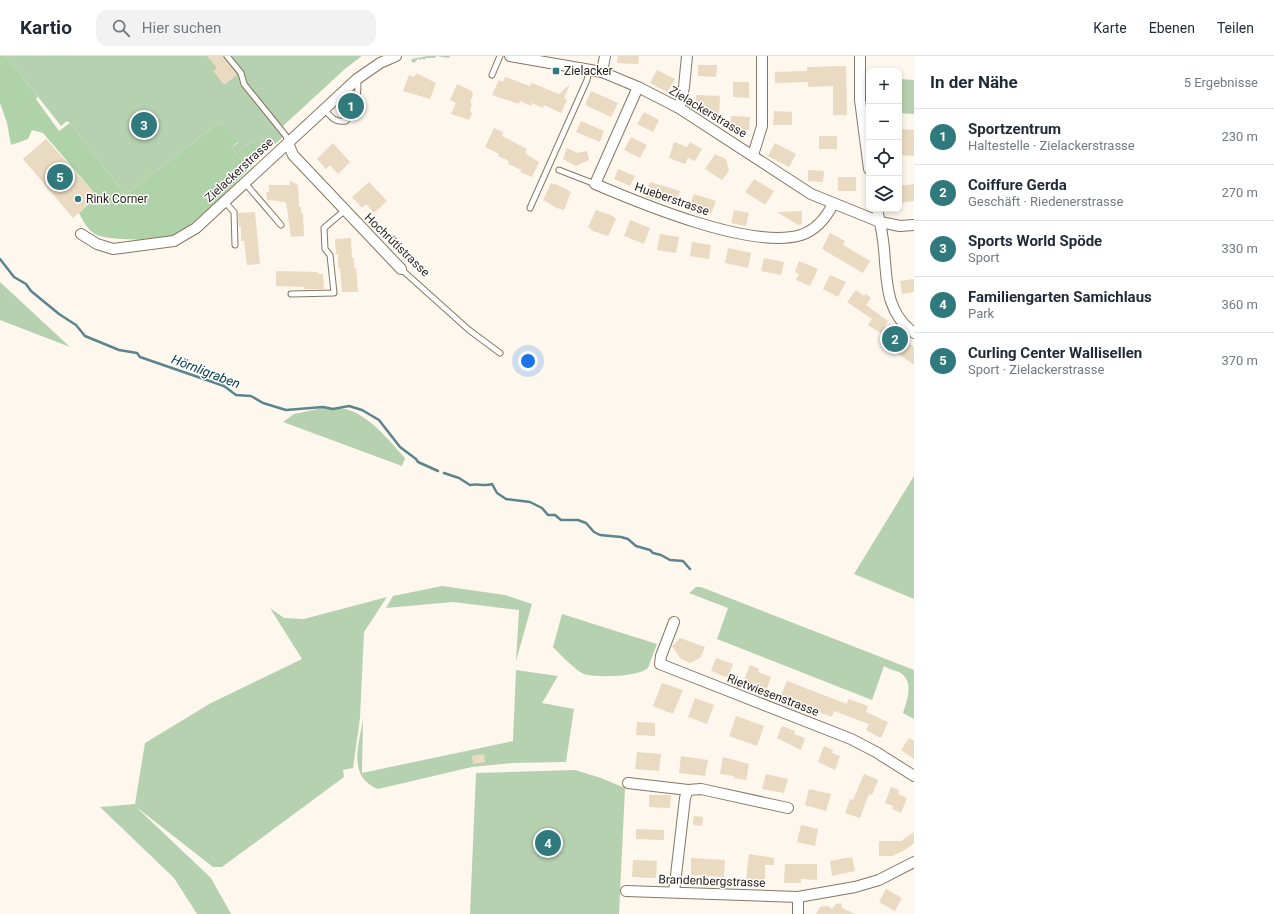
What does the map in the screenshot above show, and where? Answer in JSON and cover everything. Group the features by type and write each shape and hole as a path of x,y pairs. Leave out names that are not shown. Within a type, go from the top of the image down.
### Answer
{"street":[{"name":"Zielackerstrasse","path":"81,234 97,244 113,248 174,241 196,228 357,79 380,63 396,56"},
{"name":"Zielackerstrasse","path":"510,56 602,72 638,87 679,108 811,194 880,222 900,226 914,226"},
{"path":"602,72 605,56"},
{"path":"679,108 684,87 686,56"},
{"path":"753,155 762,126 762,56"},
{"path":"860,56 860,100 866,146"},
{"path":"596,184 638,87"},
{"name":"Hochrütistrasse","path":"288,143 293,155 344,211 401,269"},
{"name":"Hueberstrasse","path":"596,184 648,207 729,231 758,237 788,238 802,235 815,228 826,217 833,204"},
{"path":"878,212 889,299 901,321 914,333"},
{"name":"Rietwiesenstrasse","path":"674,622 661,656 660,664 851,739 876,752 914,776"},
{"path":"628,783 688,790 701,789 788,808"},
{"path":"674,892 685,798 688,790"},
{"name":"Brandenbergstrasse","path":"626,891 798,897 855,888 879,880 914,862"},
{"path":"798,897 798,914"}],"lane":[{"path":"227,56 241,73 244,84 286,136 288,143"},
{"path":"492,75 500,56"},
{"path":"530,208 587,80 589,70"},
{"path":"324,110 334,120 340,122 346,121 352,112 359,86 357,79"},
{"path":"560,170 596,184"},
{"path":"245,183 281,225"},
{"path":"224,201 234,212 235,245"},
{"path":"291,294 334,293 330,255 325,249 324,228 344,211"},
{"name":"Hochrütistrasse","path":"401,269 469,330 500,353"}],"green space":[{"path":"0,56 6,56 38,97 36,99 59,131 70,123 125,195 220,122 238,142 231,147 236,153 253,141 264,153 203,214 178,234 168,238 139,240 101,236 91,231 87,227 79,213 97,196 43,133 32,130 28,139 11,145 7,123 0,103"},
{"path":"6,56 362,56 346,68 283,126 285,132 282,138 264,153 253,141 236,153 231,147 238,143 220,122 125,195 70,123 67,121 61,126"},
{"path":"436,56 435,58 426,58 424,60 422,58 421,60 418,59 414,63 411,61 412,59"},
{"path":"436,56 450,56 449,58"},
{"path":"902,79 914,80 914,114 902,113"},
{"path":"0,282 70,347 0,320"},
{"path":"323,408 345,409 354,412 370,422 405,458 402,466 283,422 294,414"},
{"path":"914,476 914,599 854,574"},
{"path":"442,586 505,595 532,604 516,661 519,610 453,602 386,608 393,596"},
{"path":"696,587 701,587 914,670 914,719 903,713 908,696 908,685 904,675 899,672 884,666 872,700 717,639 728,608 689,593"},
{"path":"387,597 364,632 360,718 353,768 343,770 344,777 222,867 213,867 135,806 211,878 231,914 197,914 174,878 100,807 135,804 145,743 211,703 302,659 270,608 284,618 304,619"},
{"path":"562,614 657,644 648,668 643,671 617,676 590,675 584,674 577,670 553,647"},
{"path":"516,670 558,676 542,703 574,709 566,762 512,763 472,767 378,789 368,784 362,777 357,759 363,719 362,773 513,741"},
{"path":"575,770 601,778 625,788 619,914 470,914 476,773"}],"building":[{"path":"207,56 223,56 237,75 224,85 213,71 217,68"},
{"path":"618,56 639,56 638,64 617,63"},
{"path":"698,65 717,65 716,77 698,76"},
{"path":"846,66 847,115 833,115 833,86 808,87 808,82 775,83 775,72 807,71 807,67"},
{"path":"657,70 675,79 667,92 650,83"},
{"path":"416,73 436,83 430,99 403,91 409,75 414,77"},
{"path":"505,77 530,86 532,83 559,94 570,84 564,98 567,100 561,113 544,105 543,108 532,103 531,106 520,101 519,104 492,95 499,80 503,82"},
{"path":"733,82 749,82 749,98 733,97"},
{"path":"457,84 472,91 473,95 470,102 472,105 470,110 472,114 469,120 451,114 456,103 450,100"},
{"path":"591,91 618,103 611,117 585,105"},
{"path":"696,95 720,96 719,116 708,116 708,109 696,107"},
{"path":"774,111 792,112 792,125 773,125"},
{"path":"644,112 659,120 653,132 637,124"},
{"path":"731,116 750,117 749,130 730,129"},
{"path":"581,121 604,131 600,142 576,132"},
{"path":"494,128 503,132 502,136 527,149 525,153 539,162 532,177 520,172 522,170 508,164 509,161 498,156 499,154 485,147"},
{"path":"902,129 914,130 914,156 902,155"},
{"path":"819,136 837,136 837,149 819,149"},
{"path":"631,137 647,145 640,158 624,150"},
{"path":"46,139 97,196 73,218 23,159"},
{"path":"674,142 687,147 690,142 702,149 695,161 688,158 685,164 669,158"},
{"path":"333,143 350,162 338,174 330,165 326,169 317,159"},
{"path":"775,143 796,154 789,167 768,156"},
{"path":"567,148 577,153 587,151 589,160 576,166 563,159"},
{"path":"715,154 726,159 729,171 722,180 705,169"},
{"path":"618,169 635,176 630,186 614,179"},
{"path":"808,170 824,171 823,182 808,181"},
{"path":"838,177 856,177 856,191 838,191"},
{"path":"754,179 774,191 765,205 745,192"},
{"path":"290,181 298,185 299,207 301,207 301,213 303,213 304,236 291,237 286,202 267,200 266,192 269,192 269,185 290,185"},
{"path":"369,182 387,201 374,213 366,204 362,208 352,197"},
{"path":"650,182 680,191 675,206 665,203 667,195 663,194 660,201 645,197"},
{"path":"551,183 571,192 564,210 557,208 543,200"},
{"path":"914,184 914,201 902,203 902,186"},
{"path":"694,194 716,201 711,214 690,206"},
{"path":"596,210 611,215 616,219 608,236 593,231 588,227"},
{"path":"734,210 749,213 746,226 731,223"},
{"path":"802,211 802,224 798,225 777,212"},
{"path":"255,212 260,264 247,265 244,241 241,241 241,227 239,227 238,213"},
{"path":"630,220 650,228 644,244 624,236"},
{"path":"830,233 845,241 843,245 870,261 863,273 822,249"},
{"path":"660,234 679,237 676,253 657,250"},
{"path":"351,238 352,258 354,258 354,268 356,268 358,292 342,292 335,239"},
{"path":"692,242 711,245 709,259 690,256"},
{"path":"728,248 751,253 748,268 725,263"},
{"path":"764,258 784,262 781,275 761,271"},
{"path":"799,261 818,269 810,286 796,280 799,274 795,272"},
{"path":"276,271 318,272 318,274 323,274 324,289 304,289 304,287 276,286"},
{"path":"830,275 846,282 838,297 823,289"},
{"path":"914,279 914,292 902,294 900,281"},
{"path":"856,290 864,296 866,294 871,298 866,305 888,321 885,326 914,347 914,365 886,345 889,338 868,325 872,319 847,302"},
{"path":"680,638 705,647 700,658 690,663 681,659 672,646"},
{"path":"716,658 733,664 728,678 711,671"},
{"path":"750,665 759,669 758,672 771,677 766,691 744,680"},
{"path":"787,681 847,704 848,699 868,706 866,712 888,722 881,738 866,730 869,724 834,711 832,717 780,697"},
{"path":"662,683 683,690 673,714 653,706"},
{"path":"695,698 714,705 707,724 688,717"},
{"path":"736,716 764,726 757,746 729,736"},
{"path":"637,722 655,723 655,736 636,735"},
{"path":"782,726 795,731 794,734 805,738 801,750 777,738"},
{"path":"909,738 914,741 914,759 901,750"},
{"path":"824,746 833,750 832,753 840,756 835,770 818,762"},
{"path":"637,752 661,754 659,771 635,769"},
{"path":"484,754 485,762 473,764 472,756"},
{"path":"681,756 708,760 705,776 679,773"},
{"path":"723,757 749,764 746,780 720,774"},
{"path":"766,774 788,779 784,793 762,789"},
{"path":"864,774 878,780 872,795 869,794 860,818 845,813 850,799 853,800"},
{"path":"891,787 899,790 898,794 907,798 901,813 892,809 893,806 885,803"},
{"path":"809,789 831,794 826,811 805,805"},
{"path":"649,795 671,795 670,808 649,807"},
{"path":"694,816 703,817 702,826 693,825"},
{"path":"801,825 818,829 815,846 797,842"},
{"path":"636,829 664,830 664,840 636,839"},
{"path":"914,832 914,843 905,850 892,856 879,856 879,841 901,841"},
{"path":"749,854 774,858 774,865 765,865 765,882 746,880"},
{"path":"852,857 855,871 832,876 830,861"},
{"path":"691,858 725,860 724,877 691,875"},
{"path":"633,860 657,861 656,878 632,877"},
{"path":"785,864 817,864 817,880 801,879 801,883 784,883"},
{"path":"886,889 902,898 895,911 879,902"},
{"path":"841,903 842,908 855,914 816,914 820,907 828,906 832,909 836,904"}],"waterway":[{"name":"Hörnligraben","path":"0,259 14,277 26,284 31,291 59,314 76,325 85,336 119,350 137,353 140,357 224,386 236,395 251,396 263,403 286,410 323,407 333,409 349,406 362,410 379,420 400,447 418,462 438,471"},
{"path":"444,473 459,478 470,485 492,484 497,493 506,499 530,502 542,508 548,515 555,515 561,520 578,520 586,523 594,532 600,535 628,539 636,546 650,550 653,553 670,560 683,561 690,569"}],"place":[{"name":"Zielacker","path":"556,71"},
{"name":"Sportzentrum","path":"351,106"},
{"name":"Sports World Spöde","path":"144,125"},
{"name":"Curling Center Wallisellen","path":"60,177"},
{"name":"Rink Corner","path":"78,199"},
{"name":"Coiffure Gerda","path":"895,339"},
{"name":"Familiengarten Samichlaus","path":"548,843"}]}
